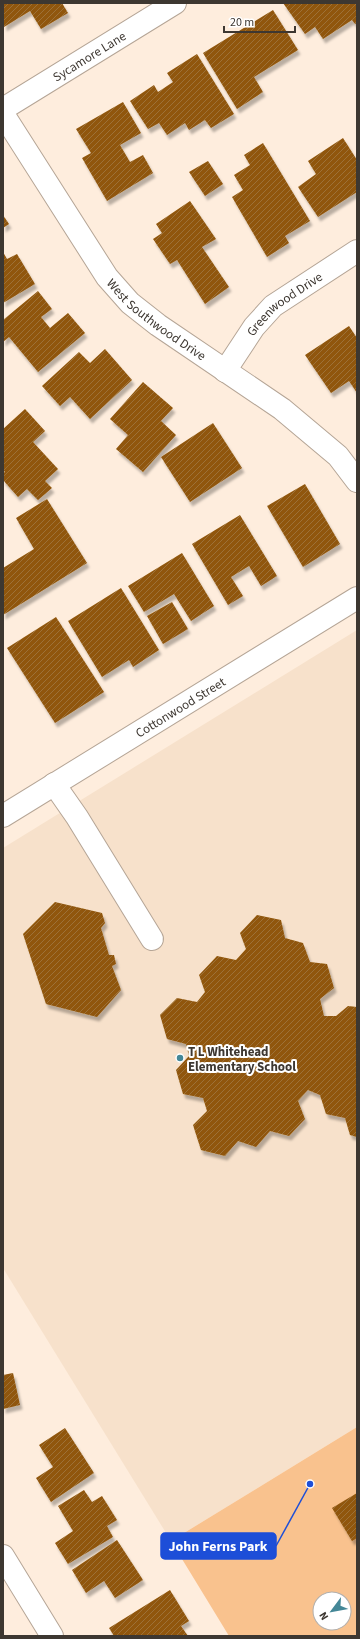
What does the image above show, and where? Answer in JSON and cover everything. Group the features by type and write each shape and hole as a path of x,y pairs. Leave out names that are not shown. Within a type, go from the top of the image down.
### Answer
{"street":[{"name":"Sycamore Lane","path":"3,109 175,3"},
{"name":"West Southwood Drive","path":"3,114 107,277 130,303 158,325 282,409 338,456 357,482"},
{"name":"Greenwood Drive","path":"225,371 254,327 273,306 357,251"},
{"name":"Cottonwood Street","path":"3,816 357,598"},
{"path":"54,784 77,817 152,939"},
{"path":"3,1556 52,1636"}],"shaded area":[{"name":"T L Whitehead Elementary School","path":"357,630 357,1427 171,1541 3,1268 3,848"},
{"path":"357,1427 357,1636 229,1636 171,1541"}],"building":[{"path":"3,3 62,3 68,13 41,29 30,11 4,27"},
{"path":"283,3 357,3 357,23 355,24 352,20 323,39 315,27 305,34"},
{"path":"273,10 298,50 254,77 263,92 237,109 203,53"},
{"path":"197,54 234,114 211,128 205,120 189,130 185,123 167,135 159,123 148,129 130,101 154,85 158,92 173,82 167,73"},
{"path":"123,102 141,133 120,145 130,162 143,155 153,173 107,201 82,158 91,153 76,129"},
{"path":"343,138 357,160 357,192 318,217 298,187 316,174 308,161"},
{"path":"263,143 310,221 285,236 289,243 267,257 232,197 243,190 234,175 250,165 244,155"},
{"path":"208,161 223,184 205,196 189,172"},
{"path":"190,201 216,239 202,247 229,287 205,304 177,260 170,264 153,239 162,233 156,224"},
{"path":"3,215 9,224 3,228"},
{"path":"3,252 7,259 17,254 35,284 3,303"},
{"path":"38,291 52,309 41,317 50,328 68,313 85,333 38,372 9,337 3,342 3,320"},
{"path":"349,326 357,338 357,393 349,381 331,393 305,355"},
{"path":"105,349 132,380 90,419 70,397 60,406 42,386 79,352 90,363"},
{"path":"143,382 173,408 161,421 176,435 143,472 116,449 128,435 110,419"},
{"path":"25,409 45,431 33,442 58,469 45,481 52,488 38,500 27,489 18,497 3,480 3,473 5,472 3,470 3,429"},
{"path":"213,423 242,468 190,502 161,457"},
{"path":"305,484 340,544 303,567 267,506"},
{"path":"47,499 87,563 3,615 3,568 34,549 16,518"},
{"path":"240,515 277,576 261,586 249,566 231,577 243,596 228,605 192,544"},
{"path":"182,553 214,606 191,621 174,594 144,612 128,586"},
{"path":"121,588 159,650 133,667 129,660 102,677 68,621"},
{"path":"172,602 188,629 163,644 147,616"},
{"path":"56,617 104,692 55,723 7,648"},
{"path":"55,902 102,913 105,923 101,928 109,955 114,955 116,964 112,966 121,990 97,1017 46,1004 23,934"},
{"path":"257,915 281,920 285,938 303,943 310,962 327,964 334,988 320,999 324,1016 336,1016 348,1006 357,1007 357,1137 350,1135 345,1118 326,1114 320,1095 308,1090 298,1101 305,1119 289,1136 270,1131 256,1147 238,1141 225,1156 201,1150 193,1125 207,1111 203,1098 183,1094 176,1070 189,1056 186,1044 167,1039 160,1015 177,998 197,1002 205,992 199,975 217,956 236,960 246,949 240,933"},
{"path":"13,1373 20,1405 3,1409 3,1375"},
{"path":"65,1428 94,1473 51,1502 36,1478 53,1467 39,1445"},
{"path":"84,1490 92,1502 102,1496 117,1520 107,1526 113,1537 68,1564 55,1543 73,1531 58,1506"},
{"path":"357,1493 357,1538 352,1541 332,1508"},
{"path":"117,1540 143,1580 115,1598 104,1581 86,1593 72,1570"},
{"path":"170,1590 189,1621 181,1626 188,1636 114,1636 109,1628"}],"place":[{"name":"T L Whitehead Elementary School","path":"180,1058"},
{"name":"John Ferns Park","path":"310,1484"}]}
